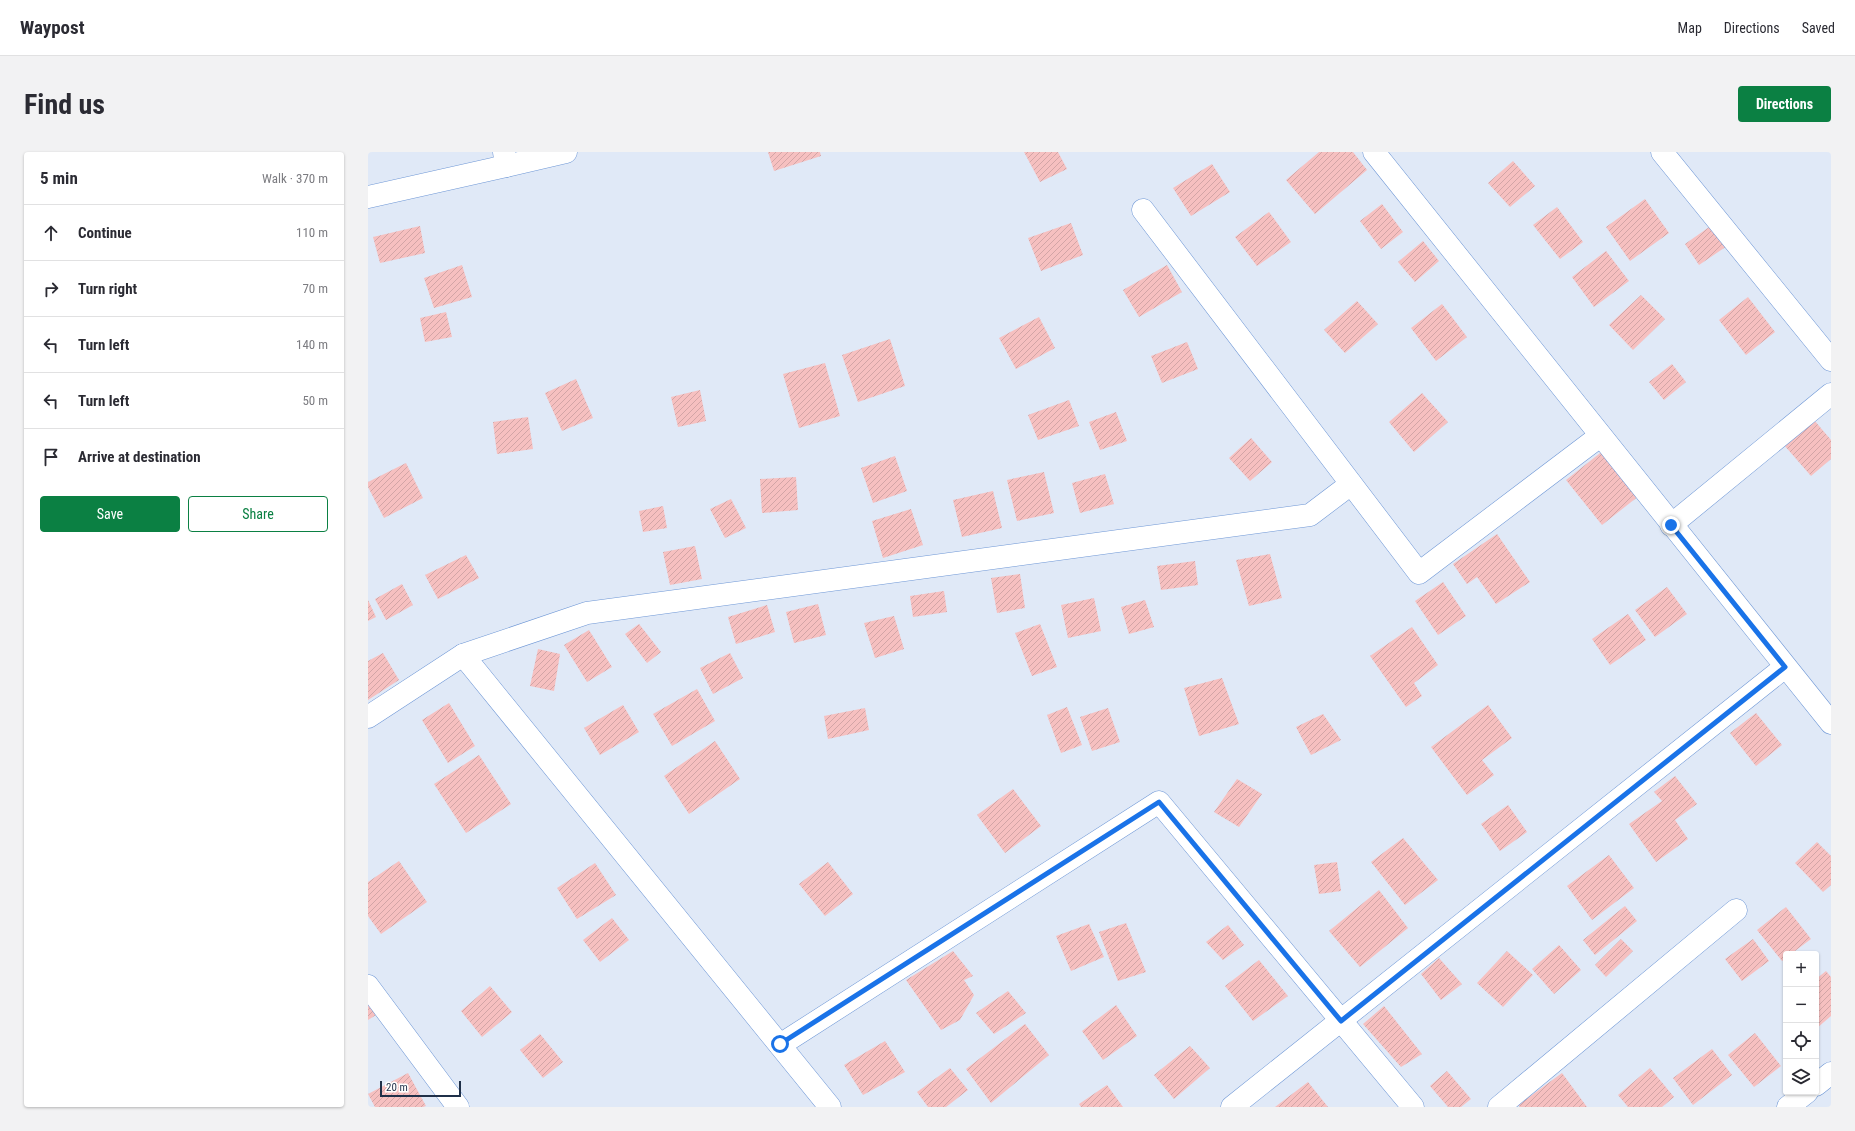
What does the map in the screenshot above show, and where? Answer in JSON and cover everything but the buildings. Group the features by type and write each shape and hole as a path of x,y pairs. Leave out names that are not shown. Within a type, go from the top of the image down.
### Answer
{"street":[{"path":"368,197 505,159 566,152"},
{"path":"1374,152 1831,723"},
{"path":"1662,152 1831,360"},
{"path":"1143,210 1419,573 1600,436"},
{"path":"1671,525 1831,394"},
{"path":"368,717 463,655 588,613 1310,515 1351,484"},
{"path":"463,655 830,1107"},
{"path":"1232,1107 1785,667"},
{"path":"780,1044 1159,802 1412,1107"},
{"path":"1499,1107 1736,910"},
{"path":"368,986 458,1107"},
{"path":"1819,1083 1831,1073"},
{"path":"1788,1107 1803,1095"}],"route":[{"path":"780,1044 1159,802 1341,1021 1785,667 1671,525"}]}
